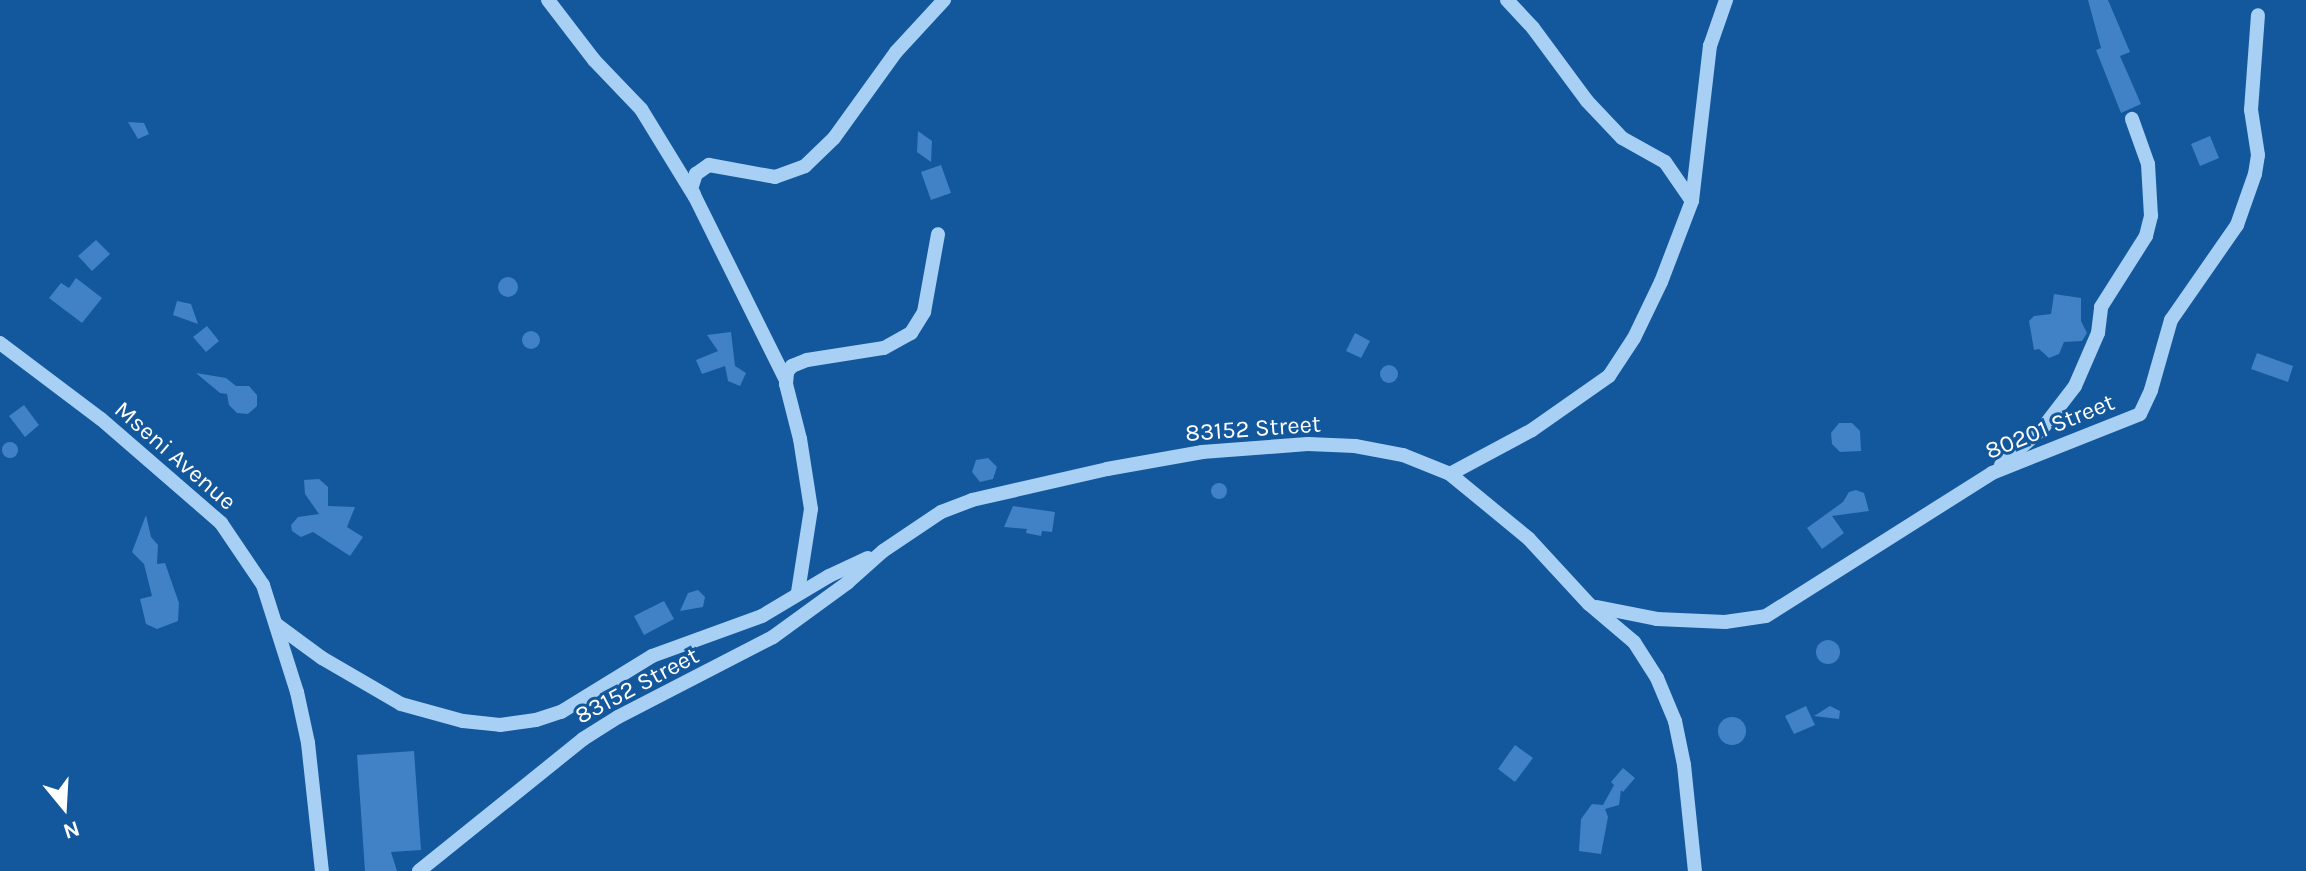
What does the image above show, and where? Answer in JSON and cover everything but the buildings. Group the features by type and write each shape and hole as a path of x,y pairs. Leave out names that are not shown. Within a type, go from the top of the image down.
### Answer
{"street":[{"path":"548,0 594,60 641,109 695,197"},
{"path":"798,592 811,509 785,378 691,189 696,174 709,165 775,177 805,166 834,138 896,52 944,0"},
{"path":"1507,0 1533,28 1587,101 1622,138 1665,162 1692,201"},
{"path":"1450,474 1532,430 1609,376 1634,338 1661,282 1692,201 1710,46 1726,0"},
{"name":"80201 Street","path":"1589,604 1623,615 1657,619 1725,622 1766,616 1992,473 2140,414 2151,390 2171,320 2237,225 2255,174 2258,155 2251,110 2258,15"},
{"path":"1992,473 2042,429 2075,386 2098,333 2101,307 2146,236 2151,216 2148,164 2132,119"},
{"path":"785,378 788,369 799,362 884,348 911,333 924,312 938,234"},
{"name":"Mseni Avenue","path":"0,343 101,419 221,523 263,585 277,625 308,743 322,871"},
{"name":"83152 Street","path":"419,871 583,739 628,712 773,637 847,583 883,551 941,512 972,500 1202,452 1308,444 1355,446 1403,455 1450,474 1529,539 1589,604 1634,642 1657,678 1669,707 1684,765 1695,871"},
{"name":"83152 Street","path":"277,625 322,658 401,704 463,721 500,725 536,720 561,712 652,656 762,616 798,592 883,551"}]}
